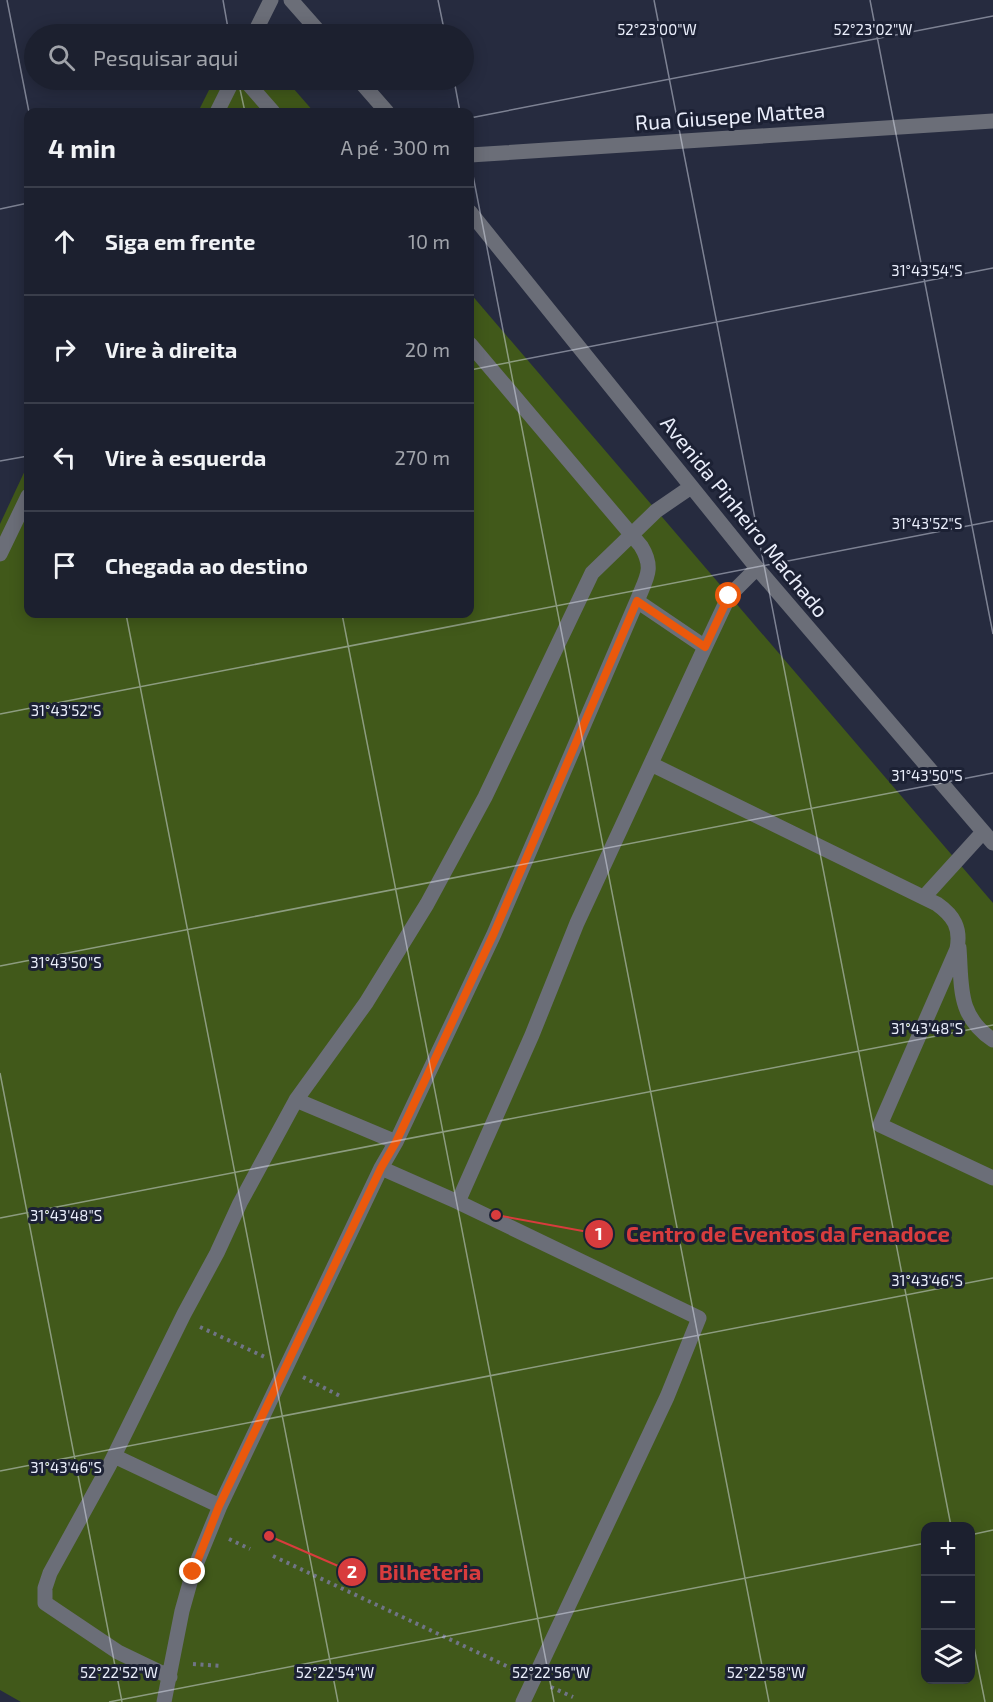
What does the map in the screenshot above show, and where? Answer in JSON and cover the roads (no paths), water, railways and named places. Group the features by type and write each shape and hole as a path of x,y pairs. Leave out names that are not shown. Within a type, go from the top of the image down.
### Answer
{"street":[{"path":"259,24 271,0"},
{"path":"291,0 312,24"},
{"path":"219,108 228,90"},
{"path":"254,90 270,108"},
{"path":"368,90 384,108"},
{"name":"Rua Giusepe Mattea","path":"474,155 993,121"},
{"name":"Avenida Pinheiro Machado","path":"474,217 757,568 988,837"},
{"path":"164,1702 184,1601 219,1506 381,1168 396,1142 494,933 637,601 649,565 648,557 631,534 474,349"},
{"path":"171,1670 118,1652 45,1603 45,1588 50,1573 114,1456 240,1203 296,1100 366,1003 427,904 485,797 592,573 656,511 691,487"},
{"path":"0,554 24,504"},
{"path":"458,1203 532,1035 577,923 729,596 757,568"},
{"path":"637,601 705,647"},
{"path":"651,764 924,897 947,911 955,920 959,939 962,985 968,1015 979,1031 993,1040"},
{"path":"924,897 988,837"},
{"path":"959,939 957,949 880,1125 993,1178"},
{"path":"296,1100 396,1142"},
{"path":"381,1168 699,1317 667,1397 523,1702"},
{"path":"114,1456 219,1506"}],"place":[{"name":"Centro de Eventos da Fenadoce","path":"496,1215"},
{"name":"Bilheteria","path":"269,1536"}]}
